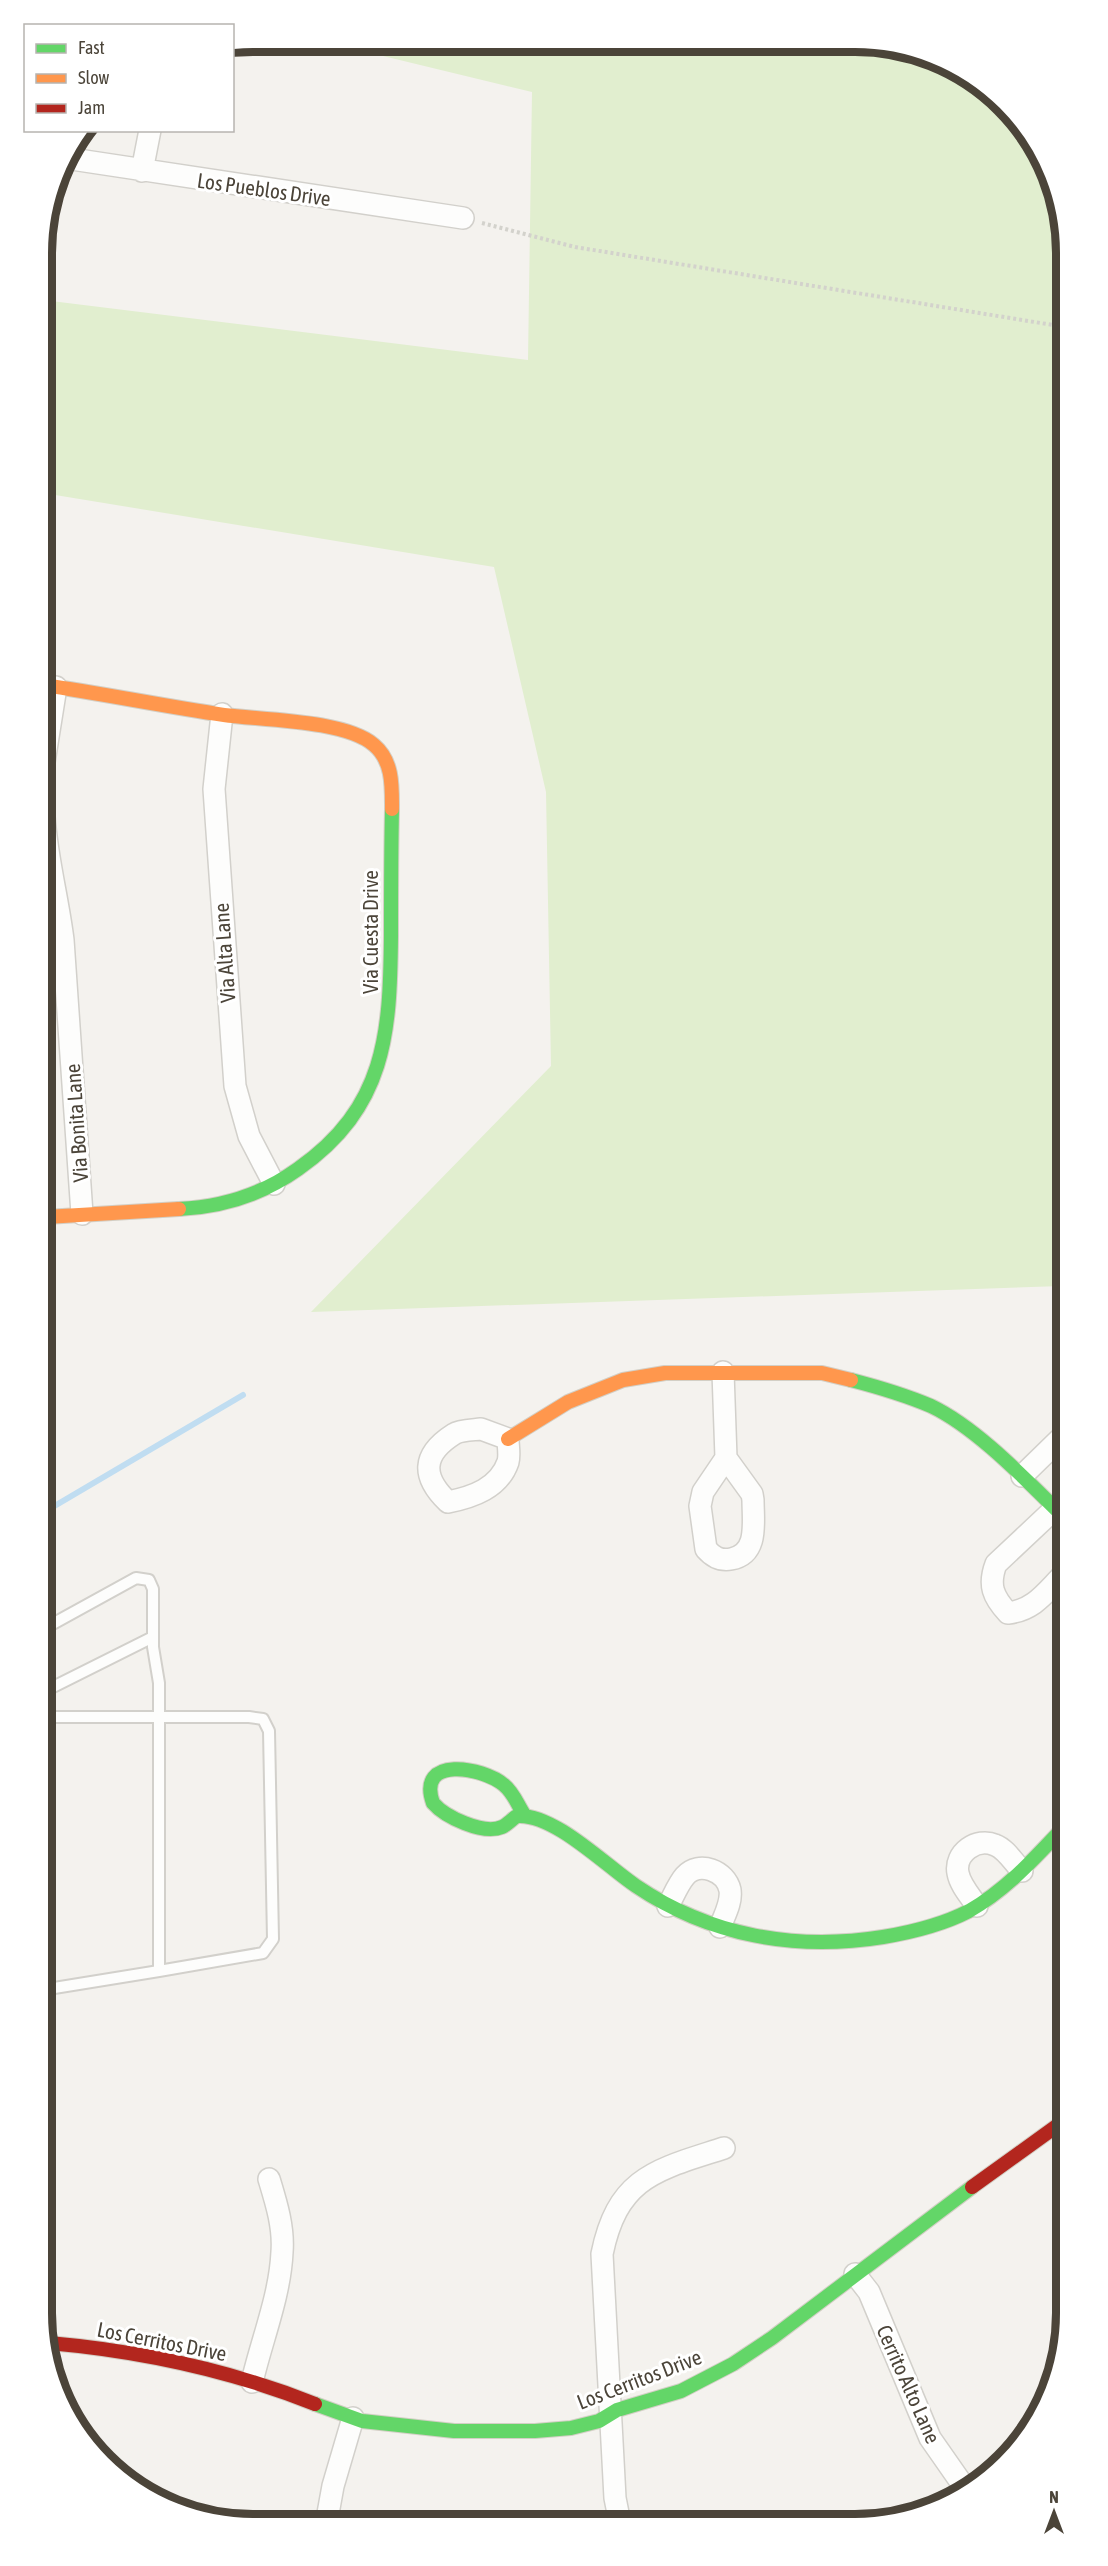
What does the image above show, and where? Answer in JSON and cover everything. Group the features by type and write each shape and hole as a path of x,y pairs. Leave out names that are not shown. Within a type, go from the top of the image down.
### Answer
{"street":[{"path":"142,171 150,132"},
{"name":"Los Pueblos Drive","path":"76,160 464,218"},
{"name":"Via Cuesta Drive","path":"53,686 222,714 337,729 356,734 373,744 383,755 390,768 392,783 390,1006 385,1042 374,1076 361,1102 344,1127 326,1148 302,1169 241,1198 212,1206 53,1216"},
{"name":"Via Alta Lane","path":"222,714 214,789 235,1086 249,1136 274,1184"},
{"name":"Via Bonita Lane","path":"53,874 63,940 82,1214"},
{"path":"723,1372 726,1458"},
{"path":"508,1438 568,1402 623,1380 665,1373 822,1373 877,1387 932,1407 972,1433 1055,1505"},
{"path":"1022,1476 1055,1443"},
{"path":"1055,1513 996,1564 990,1578 996,1601 1008,1613 1023,1611 1035,1604 1055,1583"},
{"path":"525,1816 518,1808 511,1791 500,1781 452,1768 442,1771 431,1784 431,1798 436,1808 445,1815 487,1829 502,1827 515,1816 525,1816 548,1824 578,1840 628,1881 668,1906 720,1927 773,1941 834,1943 908,1933 963,1914 1022,1871 1055,1837"},
{"path":"977,1906 958,1874 958,1864 965,1851 975,1844 986,1842 996,1845 1022,1871"},
{"path":"668,1906 685,1876 693,1870 710,1869 720,1873 727,1881 730,1891 730,1902 720,1927"},
{"name":"Los Cerritos Drive","path":"55,2344 136,2354 202,2368 252,2382 353,2418 413,2429 510,2433 593,2423 611,2416 616,2410 681,2391 733,2364 772,2338 1055,2127"},
{"path":"618,2514 615,2498 602,2254 606,2234 614,2216 632,2188 646,2176 724,2148"},
{"path":"252,2382 278,2286 282,2251 280,2220 269,2179"},
{"name":"Cerrito Alto Lane","path":"855,2274 869,2292 930,2438 961,2483"},
{"path":"328,2514 333,2486 353,2418"}],"lane":[{"path":"52,1624 136,1578 149,1580 153,1589 153,1637 159,1683 159,1971"},
{"path":"52,1687 153,1637"},
{"path":"52,1717 263,1719 269,1731 273,1939 263,1953 52,1988"}],"path":[{"path":"464,218 575,247 1056,326"}],"green space":[{"path":"367,52 855,52 894,56 944,73 987,102 1014,131 1029,153 1040,176 1049,201 1056,253 1056,1286 311,1312 551,1066 546,792 494,567 53,495 53,301 528,360 532,92"}],"waterway":[{"path":"52,1507 243,1395"}],"traffic: fast":[{"path":"179,1209 242,1198 285,1178 327,1145 350,1120 366,1094 377,1066 388,1005 392,809"},
{"path":"851,1380 931,1406 966,1427 1017,1471 1055,1509"},
{"path":"525,1816 511,1792 504,1785 482,1773 454,1769 442,1771 434,1777 430,1788 433,1803 446,1814 475,1827 494,1829 504,1826 517,1816 532,1817 547,1823 579,1842 636,1886 694,1917 755,1936 818,1942 850,1941 894,1935 959,1916 983,1903 1008,1883 1055,1836"},
{"path":"315,2404 362,2421 454,2431 535,2431 571,2428 599,2421 617,2410 681,2391 733,2364 772,2338 972,2187"}],"traffic: slow":[{"path":"53,686 224,715 302,722 344,730 374,745 385,759 390,774 392,809"},
{"path":"53,1217 179,1209"},
{"path":"508,1439 568,1402 623,1380 665,1373 822,1373 851,1380"}],"traffic: jam":[{"path":"972,2187 1055,2127"},
{"path":"55,2344 117,2351 184,2364 250,2381 315,2404"}]}
